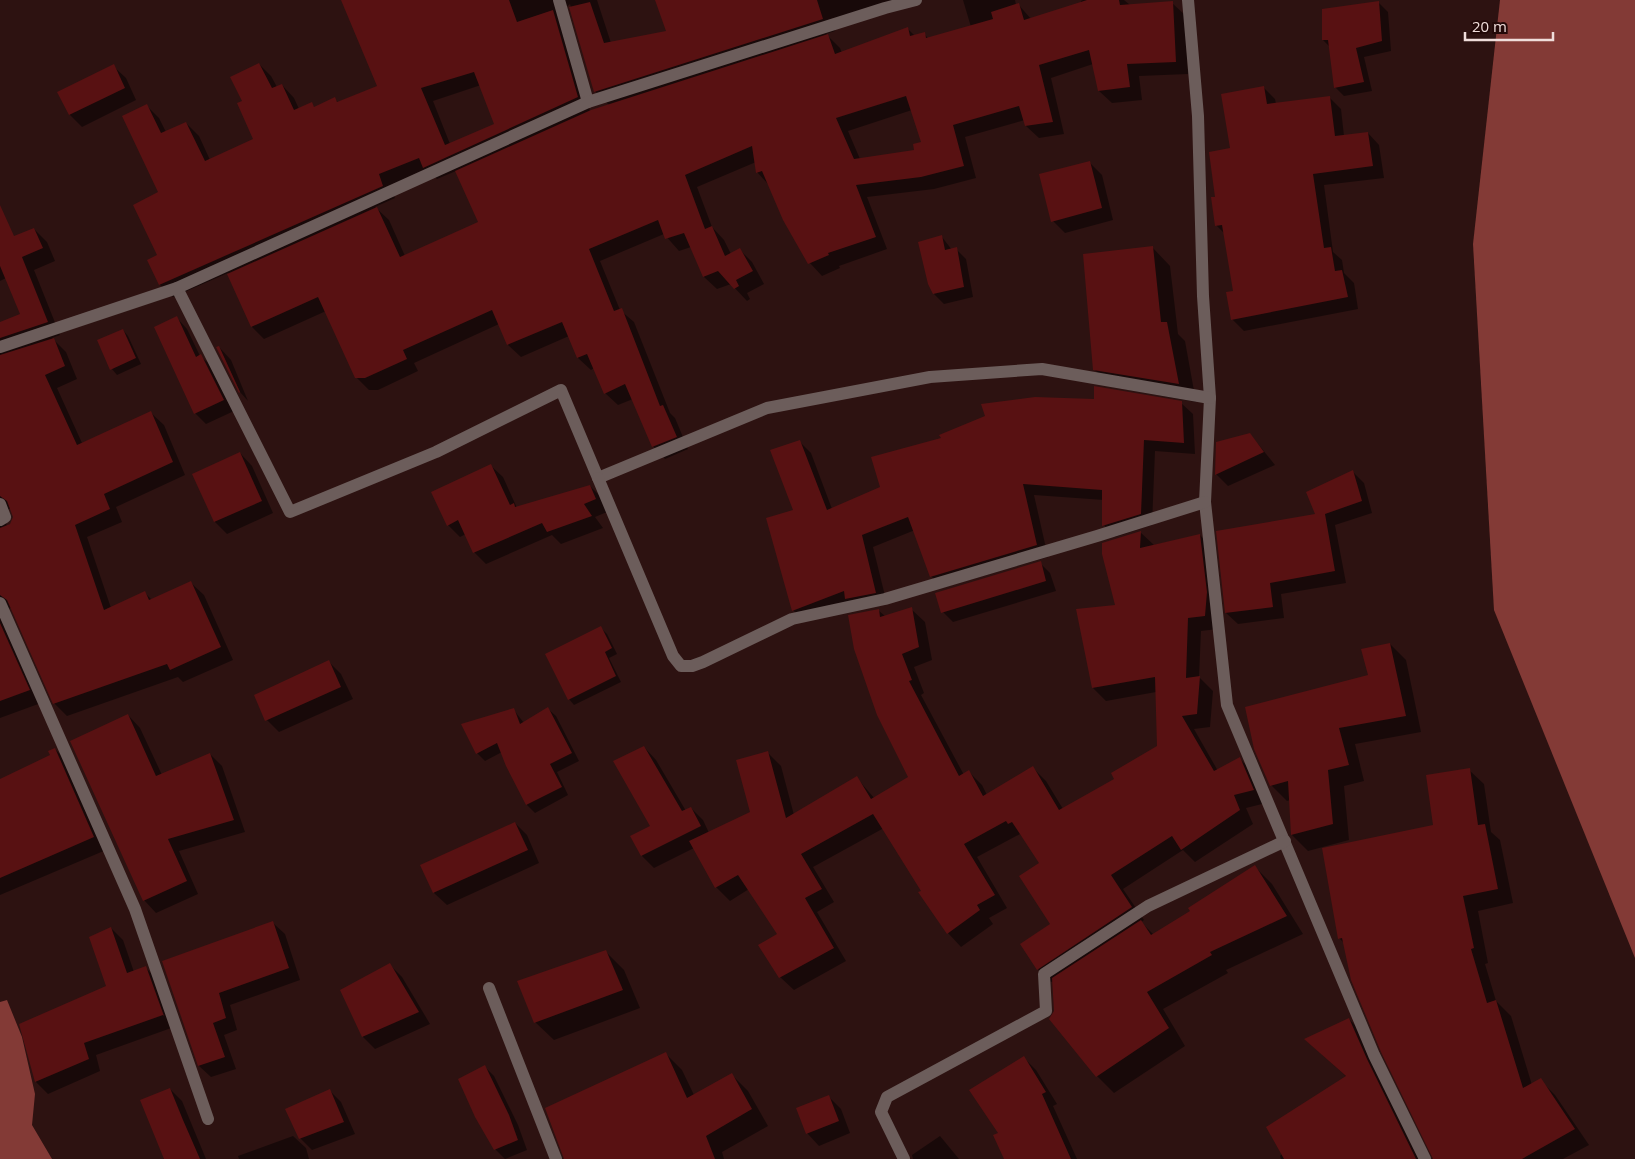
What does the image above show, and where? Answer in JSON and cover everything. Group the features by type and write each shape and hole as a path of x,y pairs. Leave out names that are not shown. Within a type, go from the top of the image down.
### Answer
{"street":[{"path":"559,0 588,102"},
{"path":"0,347 178,288 588,102 876,10 916,0"},
{"path":"1188,0 1198,116 1203,296 1210,398 1205,502 1227,706 1374,1055 1425,1159"},
{"path":"178,288 290,512 436,452 561,390 673,656 681,666 692,666 702,662 792,619 885,599 1205,502"},
{"path":"598,478 767,408 930,377 1042,369 1210,398"},
{"path":"0,504 5,517 0,520"},
{"path":"0,603 135,909 208,1119"},
{"path":"904,1159 882,1112 887,1097 1046,1011 1044,974 1148,906 1285,841"},
{"path":"489,988 556,1159"}],"shaded area":[{"path":"1500,0 1635,0 1635,958 1494,610 1473,244"},
{"path":"7,1000 22,1037 35,1094 32,1125 52,1159 0,1159 0,1002"}],"building":[{"path":"341,0 509,0 517,22 553,10 578,97 423,168 419,158 379,174 383,186 159,285 147,260 157,255 133,205 158,192 122,116 147,104 161,133 186,122 205,161 253,139 237,103 242,101 230,77 259,63 272,88 282,84 294,110 312,102 314,107 335,97 337,102 377,86","holes":["474,72 494,124 445,145 421,88"]},
{"path":"655,0 817,0 823,19 594,92 569,7 590,2 604,43 666,31"},
{"path":"1087,0 1119,0 1120,5 1173,1 1176,62 1127,64 1130,87 1098,91 1089,50 1039,65 1053,122 1025,126 1019,106 953,125 964,166 921,177 856,185 876,237 828,253 829,255 808,264 783,220 762,171 756,173 752,146 685,175 705,229 712,226 725,256 740,248 753,271 736,280 739,286 734,289 718,271 703,277 684,233 665,239 658,220 589,249 614,311 622,308 660,406 663,405 677,437 652,447 625,384 604,394 587,354 577,358 562,322 507,345 492,310 403,350 407,359 365,378 355,378 318,297 251,327 227,274 377,207 400,257 478,222 455,171 591,110 828,34 835,54 908,27 910,36 925,32 926,38 993,19 991,12 1019,3 1024,20","holes":["906,96 921,142 913,144 914,150 854,159 836,118"]},
{"path":"1379,1 1382,41 1356,48 1364,82 1334,88 1328,40 1322,40 1322,9"},
{"path":"114,64 125,88 69,115 57,92"},
{"path":"1264,86 1267,104 1330,96 1335,136 1368,132 1373,166 1313,174 1324,248 1331,247 1335,271 1342,270 1348,297 1231,320 1226,292 1233,291 1222,225 1215,226 1211,197 1215,197 1209,152 1230,148 1221,94"},
{"path":"1090,161 1102,208 1051,222 1039,174"},
{"path":"0,205 14,236 34,228 43,248 22,257 48,322 0,338 0,322 20,314 0,266"},
{"path":"942,235 945,250 957,247 964,287 933,294 928,284 918,242"},
{"path":"1153,246 1161,322 1167,322 1179,384 1093,370 1083,254"},
{"path":"177,316 196,357 201,354 224,400 194,414 154,327"},
{"path":"123,329 136,358 110,370 97,340"},
{"path":"54,338 65,366 45,375 77,445 151,411 173,462 104,494 110,509 75,525 104,610 145,591 149,600 191,581 221,647 170,670 167,664 53,704 7,600 0,595 0,528 10,524 13,517 7,501 0,496 0,355"},
{"path":"219,346 240,392 239,393 216,347"},
{"path":"1094,386 1182,401 1184,443 1144,440 1141,514 1102,526 1102,490 1023,484 1037,545 930,577 908,517 862,535 876,593 845,599 844,591 792,611 766,518 793,510 770,450 800,440 827,510 880,487 871,457 941,438 939,435 985,416 981,404 1035,397 1094,399"},
{"path":"1250,433 1264,452 1215,475 1216,442"},
{"path":"240,452 262,501 214,522 192,474"},
{"path":"491,464 510,505 514,503 515,507 590,485 596,499 584,504 592,516 547,532 542,523 473,553 458,520 447,526 431,492"},
{"path":"1353,470 1362,501 1325,514 1335,571 1270,583 1273,607 1225,613 1216,531 1315,514 1306,492"},
{"path":"1141,531 1140,548 1200,534 1207,592 1205,616 1188,618 1186,678 1200,676 1197,714 1182,716 1214,771 1240,757 1254,790 1234,795 1240,810 1181,850 1172,836 1111,875 1132,907 1037,970 1020,944 1050,924 1019,876 1039,863 1012,822 1008,824 1006,821 964,844 995,895 977,905 980,910 947,934 918,892 921,891 873,814 801,854 822,889 805,898 834,948 779,978 758,945 777,934 738,875 715,888 689,841 750,812 736,760 768,751 786,818 857,776 871,799 908,777 877,715 854,649 848,615 879,609 880,617 912,607 919,647 902,654 912,680 909,681 959,776 969,770 983,796 1033,766 1059,810 1114,779 1111,773 1157,746 1155,677 1092,688 1076,609 1115,605 1102,554 1102,543"},
{"path":"1041,561 1046,581 941,613 935,593"},
{"path":"0,623 30,690 0,701"},
{"path":"601,626 612,648 605,652 616,676 568,700 545,654"},
{"path":"1390,643 1406,716 1339,728 1349,765 1328,770 1333,824 1291,835 1288,781 1270,786 1254,749 1245,707 1368,675 1361,649"},
{"path":"329,660 341,687 265,721 254,695"},
{"path":"548,707 572,753 550,764 562,787 526,805 506,766 497,743 476,754 461,724 514,708 520,724"},
{"path":"128,714 156,776 210,753 234,820 168,839 187,881 143,901 70,741"},
{"path":"644,746 682,811 691,807 701,826 641,856 630,836 650,826 613,761"},
{"path":"55,748 94,837 0,878 0,779 50,755 48,751"},
{"path":"1470,768 1478,825 1485,824 1498,889 1463,896 1474,948 1471,949 1487,1003 1496,1000 1523,1088 1541,1078 1575,1129 1522,1159 1433,1159 1381,1052 1351,980 1342,938 1338,939 1322,848 1433,825 1426,775"},
{"path":"515,822 528,850 433,893 420,865"},
{"path":"1255,865 1287,916 1210,952 1212,955 1147,992 1169,1028 1096,1077 1049,1019 1054,1011 1052,978 1141,920 1151,935 1190,911 1188,908"},
{"path":"273,921 289,968 219,993 226,1018 213,1023 225,1057 198,1066 162,961"},
{"path":"111,927 127,973 146,966 164,1016 84,1043 89,1059 35,1082 19,1024 106,986 89,937"},
{"path":"606,950 623,990 534,1023 517,981"},
{"path":"390,963 419,1012 362,1037 340,990"},
{"path":"1349,1018 1416,1159 1284,1159 1266,1127 1346,1076 1304,1039"},
{"path":"666,1052 687,1098 732,1073 752,1109 706,1136 715,1159 564,1159 545,1108"},
{"path":"1024,1056 1046,1092 1042,1094 1071,1159 1004,1159 993,1135 998,1133 969,1090"},
{"path":"485,1065 509,1115 518,1140 494,1150 475,1117 458,1079"},
{"path":"170,1088 200,1159 164,1159 140,1100"},
{"path":"330,1089 344,1122 299,1139 285,1109"},
{"path":"829,1095 839,1121 806,1134 796,1108"}]}
